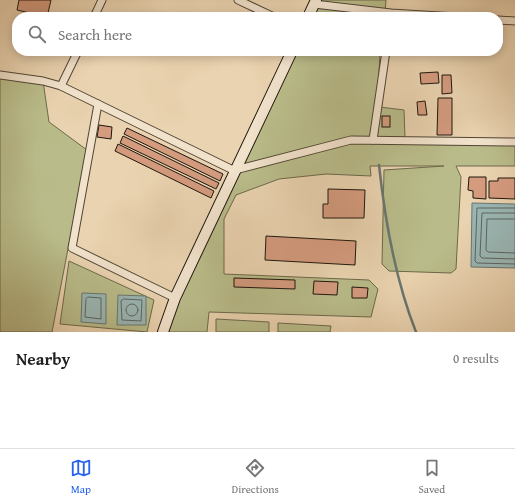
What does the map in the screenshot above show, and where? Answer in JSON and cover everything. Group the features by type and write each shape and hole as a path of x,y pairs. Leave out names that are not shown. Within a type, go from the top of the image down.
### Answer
{"street":[{"path":"96,12 102,0"},
{"path":"238,0 263,12"},
{"path":"310,12 315,2 373,12"},
{"path":"503,20 515,21"},
{"path":"61,86 76,56"},
{"path":"163,332 175,298 290,56"},
{"path":"372,140 385,56"},
{"path":"0,76 43,81 61,86 235,171 351,140 515,142"},
{"path":"98,104 72,248 175,298"}],"green space":[{"path":"316,0 386,0 385,12 349,9 349,12 310,12"},
{"path":"290,56 380,56 377,109 380,107 404,110 405,138 371,140 515,142 515,166 456,166 461,177 456,269 451,273 389,271 382,264 384,170 444,166 370,166 371,176 326,174 279,179 236,195 224,219 224,274 369,280 378,289 371,317 209,312 207,332 165,332"},
{"path":"0,72 43,81 49,122 87,150 52,332 0,332"},
{"path":"69,261 154,300 147,332 60,324"},
{"path":"216,319 269,322 269,332 216,332"},
{"path":"278,323 331,326 330,332 278,332"}],"water":[{"path":"472,203 515,204 515,268 471,267"},
{"path":"82,293 106,294 106,324 81,322"},
{"path":"118,295 146,296 146,325 117,325"}],"building":[{"path":"19,0 51,0 48,12 26,12 17,10"},
{"path":"438,72 439,83 421,84 420,73"},
{"path":"442,75 451,75 452,93 442,94"},
{"path":"438,98 452,98 452,135 437,135"},
{"path":"425,101 427,115 418,115 417,102"},
{"path":"382,116 390,116 390,127 382,127"},
{"path":"99,125 112,127 111,139 97,137"},
{"path":"127,128 223,174 220,181 124,134"},
{"path":"123,136 219,183 216,189 120,143"},
{"path":"118,144 214,191 211,198 115,151"},
{"path":"469,177 486,177 486,199 473,198 473,191 468,190"},
{"path":"498,178 515,178 515,199 489,198 489,181 498,181"},
{"path":"328,189 365,190 364,218 323,218 323,204 328,204"},
{"path":"266,236 356,241 355,265 265,260"},
{"path":"234,278 295,280 295,289 234,287"},
{"path":"314,281 338,282 337,295 313,294"},
{"path":"352,287 368,288 367,298 352,298"}],"waterway":[{"path":"379,165 384,207 392,250 402,291 416,332"}]}
